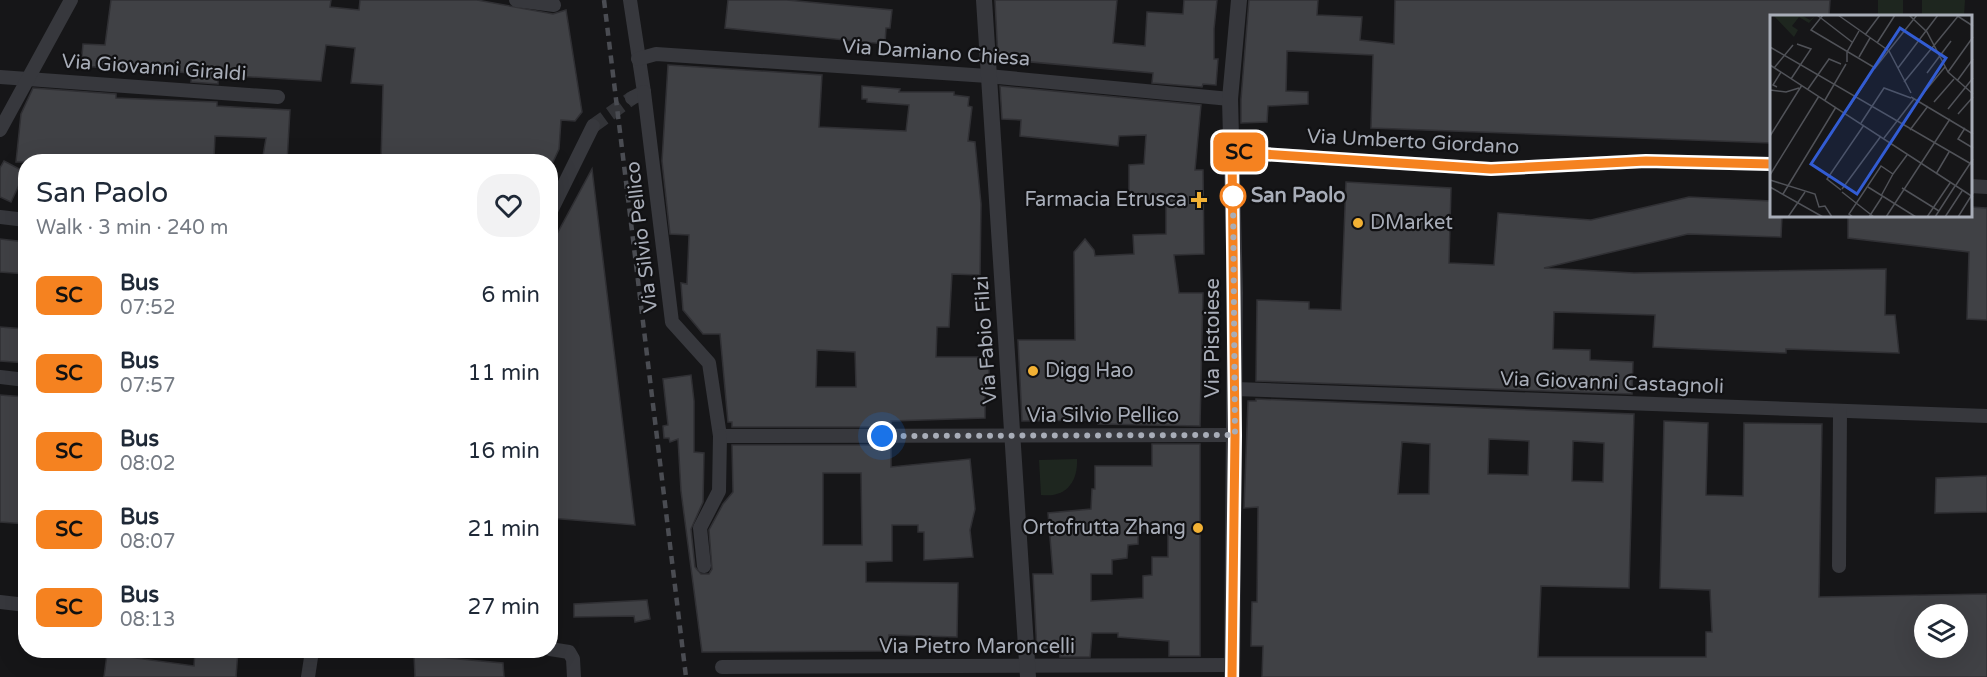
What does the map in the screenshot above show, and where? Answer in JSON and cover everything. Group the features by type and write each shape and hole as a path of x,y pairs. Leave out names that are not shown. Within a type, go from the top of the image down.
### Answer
{"street":[{"path":"0,130 71,0"},
{"path":"516,0 554,5"},
{"name":"Via Silvio Pellico","path":"630,0 638,59 638,95 672,322 709,363 720,435 718,491 700,528 704,566"},
{"name":"Via Fabio Filzi","path":"984,0 1027,672"},
{"name":"Via Pistoiese","path":"1231,671 1235,389 1230,99 1239,0"},
{"name":"Via Damiano Chiesa","path":"638,59 656,54 988,76 1230,99"},
{"name":"Via Giovanni Giraldi","path":"0,77 278,97"},
{"path":"558,196 592,126"},
{"name":"Via Umberto Giordano","path":"1232,152 1491,169 1646,161 1770,165"},
{"path":"1972,186 1987,187"},
{"path":"0,217 18,219"},
{"path":"0,377 18,379"},
{"name":"Via Giovanni Castagnoli","path":"1235,389 1987,416"},
{"path":"1839,566 1840,411"},
{"name":"Via Silvio Pellico","path":"720,435 1013,437 1235,435"},
{"path":"0,602 18,604"},
{"path":"558,650 569,652 573,658 574,677"},
{"path":"308,677 311,658"},
{"name":"Via Pietro Maroncelli","path":"722,667 1027,672 1231,671"}],"shaded area":[{"path":"1878,0 1903,0 1903,15 1878,15"},
{"path":"1922,0 1965,0 1964,15 1922,15"},
{"path":"1077,459 1075,475 1069,487 1057,494 1041,495 1039,460"}],"building":[{"path":"111,0 331,0 330,7 359,10 360,0 477,0 553,14 566,10 582,112 575,121 561,120 557,154 381,154 383,85 351,83 355,48 326,45 321,81 218,75 218,84 191,82 192,73 81,66 83,44 105,45"},
{"path":"728,0 787,0 892,10 890,28 886,28 885,44 725,28"},
{"path":"995,0 1117,0 1113,43 1145,46 1147,12 1183,14 1184,0 1217,0 1214,29 1214,59 1218,59 1216,85 1203,84 1202,87 1152,83 1153,73 998,59"},
{"path":"1249,0 1318,0 1317,15 1362,17 1360,40 1394,44 1395,0 1830,0 1829,15 1770,15 1770,143 1371,128 1373,55 1287,51 1286,91 1308,92 1308,104 1268,106 1267,122 1241,123"},
{"path":"668,65 822,75 819,127 906,131 909,105 867,102 867,99 862,99 862,86 900,89 899,92 954,92 954,95 969,97 968,106 972,107 968,141 975,142 981,204 980,275 952,274 949,327 937,327 936,357 989,357 989,376 985,375 985,418 891,421 891,427 732,427 732,422 728,422 720,334 703,334 683,310 681,283 687,284 689,235 670,234 662,161","holes":["817,350 855,352 856,387 816,387"]},
{"path":"1000,86 1201,105 1195,170 1203,170 1204,254 1174,255 1179,293 1203,293 1200,426 1098,424 1098,420 1022,421 1018,340 1075,340 1074,252 1085,239 1094,250 1095,256 1134,254 1133,235 1166,234 1166,199 1129,200 1129,165 1144,164 1146,135 1119,136 1118,146 1020,136 1021,120 1002,119"},
{"path":"33,88 116,94 116,98 217,102 217,106 290,110 287,154 263,154 266,138 215,136 214,154 18,154 18,162 16,162 21,114"},
{"path":"4,161 18,168 18,187 11,202 0,197 0,168"},
{"path":"592,169 635,525 558,519 558,232"},
{"path":"1346,182 1451,188 1449,263 1494,265 1498,213 1591,220 1689,197 1770,201 1770,218 1782,218 1781,237 1688,234 1544,268 1634,273 1886,269 1885,315 1895,315 1899,353 1786,349 1786,353 1653,347 1655,315 1554,312 1553,349 1590,350 1590,360 1633,362 1632,394 1256,381 1257,300 1309,302 1309,309 1341,310"},
{"path":"1972,207 1987,208 1987,320 1967,319 1969,252 1848,238 1848,218 1972,218"},
{"path":"0,239 18,241 18,273 0,272"},
{"path":"0,327 18,328 18,362 0,361"},
{"path":"691,375 694,401 694,452 704,453 703,502 691,529 695,567 701,574 709,574 712,569 709,530 723,504 733,492 732,445 891,445 891,467 970,459 975,509 970,530 973,557 924,560 924,532 918,532 918,525 892,525 892,561 866,562 866,582 958,583 957,637 889,635 889,651 702,652 681,491 678,439 670,442 669,438 664,438 663,426 668,425 663,379","holes":["823,473 861,473 862,545 823,545"]},
{"path":"0,395 18,396 18,523 0,522"},
{"path":"1256,399 1634,414 1629,588 1541,586 1538,657 1706,657 1706,632 1712,632 1710,590 1660,588 1664,421 1708,423 1706,495 1743,496 1744,423 1822,424 1819,597 1987,594 1987,677 1262,677 1263,646 1251,646 1252,602 1257,602 1258,507 1244,508 1248,401 1256,401","holes":["1489,439 1529,441 1528,475 1488,474","1573,441 1604,443 1603,482 1572,481","1402,442 1430,444 1429,494 1398,494"]},
{"path":"1152,444 1200,444 1200,656 1169,656 1169,641 1118,637 1118,633 1092,633 1090,657 1060,657 1060,651 1037,652 1033,574 1053,574 1048,513 1091,509 1092,489 1095,489 1095,466 1152,466","holes":["1138,531 1168,532 1168,557 1152,557 1152,575 1143,576 1143,598 1091,601 1091,574 1112,574 1112,560 1127,558 1128,545 1138,544"]},
{"path":"1987,476 1987,512 1935,513 1936,478"},
{"path":"647,600 650,619 635,622 634,616 574,617 574,604"},
{"path":"106,658 136,658 194,666 195,658 237,658 236,677 104,677"},
{"path":"414,658 447,658 503,663 504,677 415,677"}],"tunnel":[{"path":"593,126 632,98"}],"railway":[{"path":"604,0 686,677"}],"bus line":[{"name":"SC","path":"1232,677 1235,293 1232,152 1491,169 1646,161 1770,164"}],"place":[{"name":"San Paolo","path":"1233,196"},
{"name":"Farmacia Etrusca","path":"1199,200"},
{"name":"DMarket","path":"1358,223"},
{"name":"Digg Hao","path":"1033,371"},
{"name":"Ortofrutta Zhang","path":"1198,528"}],"route":[{"path":"882,436 1235,435 1233,196"}]}
